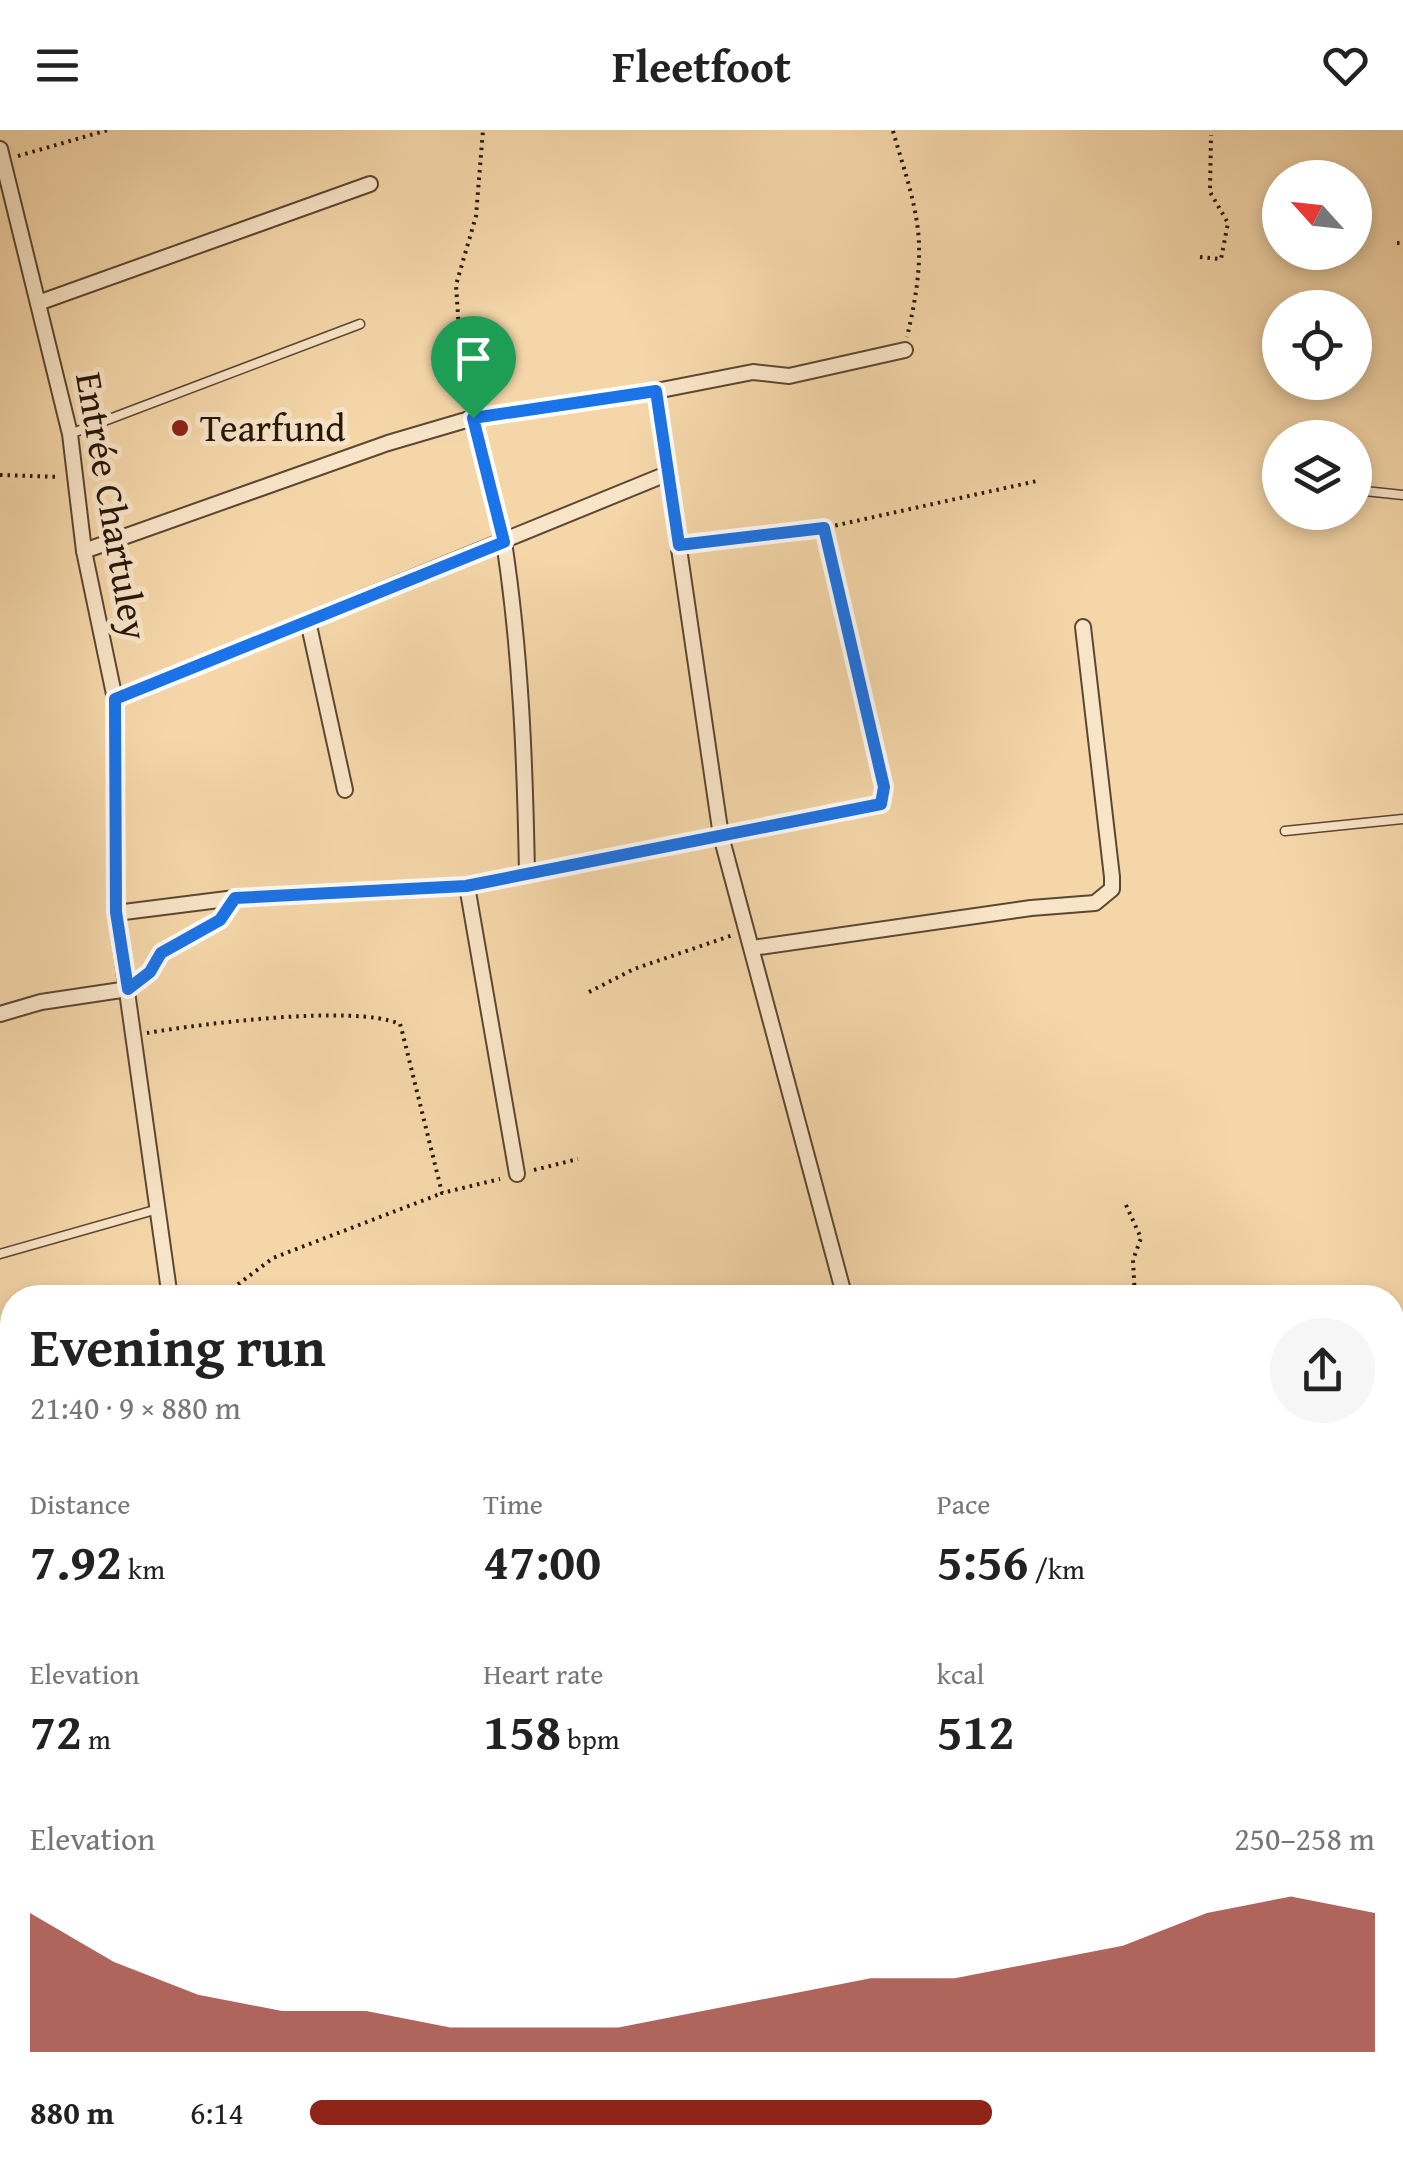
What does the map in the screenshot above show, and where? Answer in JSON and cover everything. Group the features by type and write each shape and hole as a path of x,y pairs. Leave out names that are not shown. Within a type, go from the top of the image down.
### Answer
{"street":[{"name":"Entrée Chartuley","path":"2,154 70,434 84,551 115,699 116,912 168,1285"},
{"path":"38,303 370,184"},
{"path":"84,551 388,442 473,418 656,391 753,372 788,376 905,350"},
{"path":"656,391 721,836 842,1285"},
{"path":"115,699 669,473"},
{"path":"504,542 515,614 522,708 527,874"},
{"path":"308,621 344,790"},
{"path":"752,948 1104,898 1112,888 1112,877 1083,627"},
{"path":"116,912 235,898 466,886 721,836"},
{"path":"466,886 518,1174"},
{"path":"1,1012 128,989"}],"lane":[{"path":"70,434 360,324"},
{"path":"1372,491 1403,494"},
{"path":"1285,831 1403,819"},
{"path":"0,1254 158,1209"}],"path":[{"path":"2,154 108,130"},
{"path":"483,130 476,216 456,285 460,345 473,418 504,542"},
{"path":"893,131 919,242 915,301 905,350"},
{"path":"1200,257 1221,259 1228,223 1210,192 1212,135"},
{"path":"0,476 51,475 76,480"},
{"path":"679,545 824,528 1037,480"},
{"path":"721,836 881,804 884,787 824,528"},
{"path":"128,989 150,972 161,953 220,920 235,898"},
{"path":"589,992 665,958 748,931"},
{"path":"134,1036 184,1026 365,1014 400,1024 442,1194"},
{"path":"237,1285 272,1258 442,1194 578,1158"},
{"path":"1126,1205 1142,1238 1133,1260 1134,1285"}],"place":[{"name":"Tearfund","path":"180,428"}],"route":[{"path":"656,391 679,545 824,528 884,787 881,804 466,886 235,898 220,920 161,953 150,972 128,989 116,912 115,699 504,542 473,418 656,391"}]}
